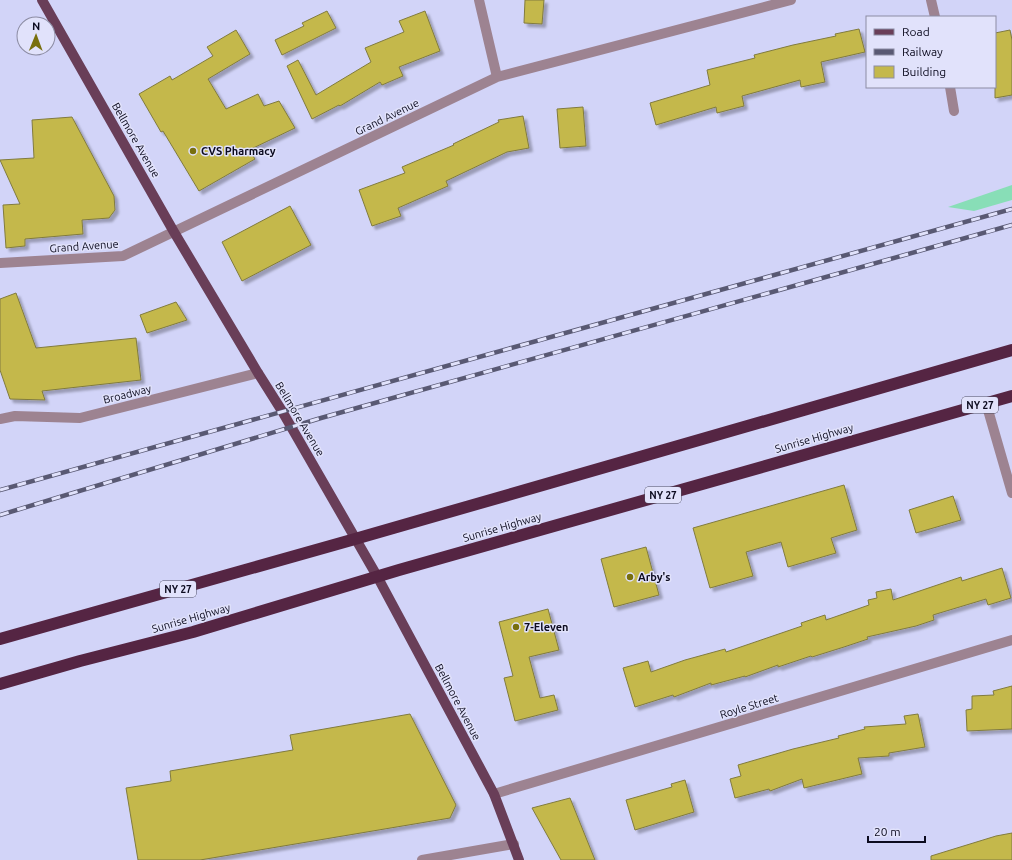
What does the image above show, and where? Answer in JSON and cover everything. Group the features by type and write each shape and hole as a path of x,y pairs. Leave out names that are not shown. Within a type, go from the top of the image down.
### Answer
{"highway":[{"name":"NY 27","path":"0,639 355,539 1012,350"},
{"name":"Sunrise Highway","path":"0,684 80,661 193,632 378,576 1012,396"}],"main road":[{"name":"Bellmore Avenue","path":"42,0 174,232 282,411 355,539 378,576 494,794 519,860"}],"street":[{"path":"479,0 497,77"},
{"name":"Grand Avenue","path":"0,263 124,256 497,77 791,0"},
{"path":"931,0 935,16"},
{"path":"950,88 954,111"},
{"name":"Broadway","path":"0,420 15,416 80,418 258,373"},
{"path":"986,403 1012,493"},
{"name":"Royle Street","path":"494,794 1012,640"},
{"path":"422,860 514,844"}],"green space":[{"path":"1012,185 1012,200 974,211 948,207"}],"building":[{"path":"525,0 544,0 542,24 524,23"},
{"path":"327,11 336,28 282,55 275,40 304,26 302,23"},
{"path":"425,11 440,51 399,67 403,76 382,85 380,82 340,106 339,105 312,119 287,66 298,60 316,95 371,62 365,48 404,32 399,21"},
{"path":"859,29 865,52 821,62 825,82 801,87 800,80 742,96 744,106 717,113 716,107 656,125 650,103 710,85 707,70 755,58 754,55 836,36 835,34"},
{"path":"236,30 250,54 208,79 226,109 258,94 264,106 279,101 295,128 249,150 255,159 199,191 163,131 161,132 139,94 170,76 172,80 213,56 207,47"},
{"path":"1010,30 1012,40 1012,95 995,98 996,88 996,33"},
{"path":"583,107 586,146 560,148 557,109"},
{"path":"523,116 529,148 507,152 446,181 448,186 398,208 401,216 372,226 359,190 405,173 402,167 454,145 453,144 499,122 498,120"},
{"path":"72,117 114,196 115,210 109,218 82,220 83,234 25,239 25,246 6,248 3,205 20,204 0,160 34,158 32,120"},
{"path":"290,206 311,245 242,281 222,242"},
{"path":"16,293 36,348 136,338 141,380 42,391 45,400 10,399 0,370 0,299"},
{"path":"176,302 187,320 147,333 140,315"},
{"path":"844,485 857,530 831,538 836,553 788,567 781,542 746,552 753,576 710,588 693,528"},
{"path":"953,496 961,520 916,533 909,510"},
{"name":"Arby's","path":"646,547 659,595 614,607 601,559"},
{"path":"1002,568 1011,598 988,605 986,599 933,615 934,620 916,626 867,637 868,639 812,657 811,656 778,667 778,665 745,677 711,685 711,683 674,697 673,695 635,707 623,668 648,661 651,672 685,660 725,649 726,652 802,626 801,623 825,615 826,620 869,605 868,600 877,598 876,592 891,589 893,600 961,577 962,581"},
{"path":"548,609 559,650 529,657 540,698 554,695 558,710 515,721 504,678 513,676 499,622"},
{"path":"1012,686 1012,729 967,731 966,710 972,709 972,696 994,695 993,691"},
{"path":"410,714 456,805 450,818 200,860 138,860 126,788 171,781 170,771 293,750 290,735"},
{"path":"918,714 925,747 889,753 889,756 858,758 862,774 804,788 802,779 770,791 769,789 735,798 730,779 741,776 738,765 793,749 839,738 838,736 865,729 864,727 906,724 904,716"},
{"path":"685,780 694,812 635,830 626,800 672,787 671,784"},
{"path":"570,798 595,860 561,860 532,808"},
{"path":"1012,833 1012,860 931,860 931,856 996,836"}],"railway":[{"path":"0,490 1012,209"},
{"path":"0,515 321,418 1012,225"}],"place":[{"name":"CVS Pharmacy","path":"193,151"},
{"name":"Arby's","path":"630,577"},
{"name":"7-Eleven","path":"516,627"}]}
